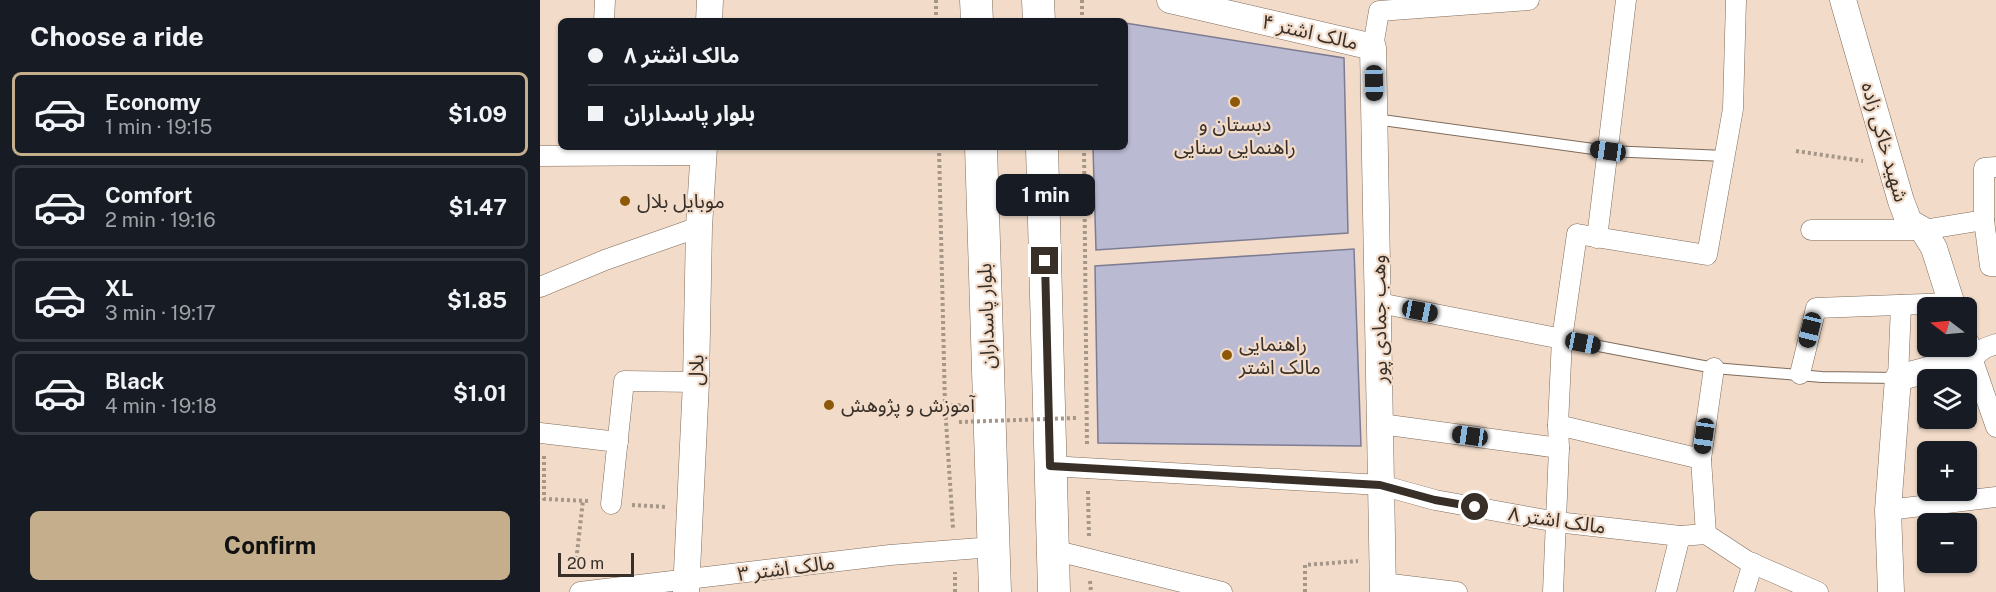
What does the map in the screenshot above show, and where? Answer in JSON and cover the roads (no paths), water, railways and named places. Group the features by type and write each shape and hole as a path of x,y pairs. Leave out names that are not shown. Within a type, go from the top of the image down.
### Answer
{"main road":[{"path":"976,0 976,18"},
{"path":"1038,0 1039,18"},
{"name":"بلوار پاسداران","path":"981,150 995,592"},
{"path":"1042,150 1054,592"}],"street":[{"path":"604,0 604,18"},
{"path":"709,18 710,0"},
{"name":"مالک اشتر ۴","path":"1170,0 1373,47 1379,5 1528,0"},
{"path":"1597,238 1626,0"},
{"path":"1553,592 1562,339 1577,234 1707,255 1733,109 1736,0"},
{"name":"شهید خاکی زاده","path":"1843,0 1901,201 1909,222 1923,230 1934,248 1949,297"},
{"name":"وهب جمادی پور","path":"1373,47 1383,578"},
{"path":"540,156 603,151 704,151"},
{"name":"بلال","path":"686,586 696,382 699,227 704,151"},
{"path":"1996,166 1984,168 1983,220 1990,266 1996,266"},
{"path":"1811,230 1923,230 1983,220"},
{"path":"541,285 699,227"},
{"path":"1379,303 1562,339"},
{"path":"1891,592 1888,510 1901,304"},
{"path":"1800,374 1816,308 1917,304"},
{"path":"1977,350 1996,344"},
{"path":"1898,378 1953,357"},
{"path":"1971,357 1996,427"},
{"path":"1714,368 1701,459 1706,534 1753,563 1818,592"},
{"path":"611,504 624,381 696,382"},
{"path":"1381,424 1559,448"},
{"path":"1558,425 1701,459"},
{"path":"540,433 618,442"},
{"name":"مالک اشتر ۸","path":"1050,466 1380,485 1435,500 1557,522 1680,536 1706,534"},
{"path":"1888,510 1996,497"},
{"path":"1666,592 1680,536"},
{"name":"مالک اشتر ۳","path":"580,592 686,586 890,555 993,547"},
{"path":"1053,550 1222,592"},
{"path":"1744,592 1753,563"},
{"path":"1383,578 1457,592"}],"lane":[{"path":"1375,119 1608,151 1725,156"},
{"path":"1562,339 1714,368 1822,377 1898,378"}],"place":[{"name":"دبستان و راهنمایی سنایی","path":"1235,102"},
{"name":"موبایل بلال","path":"625,201"},
{"name":"راهنمایی مالک اشتر","path":"1227,355"},
{"name":"آموزش و پژوهش","path":"829,405"}]}
